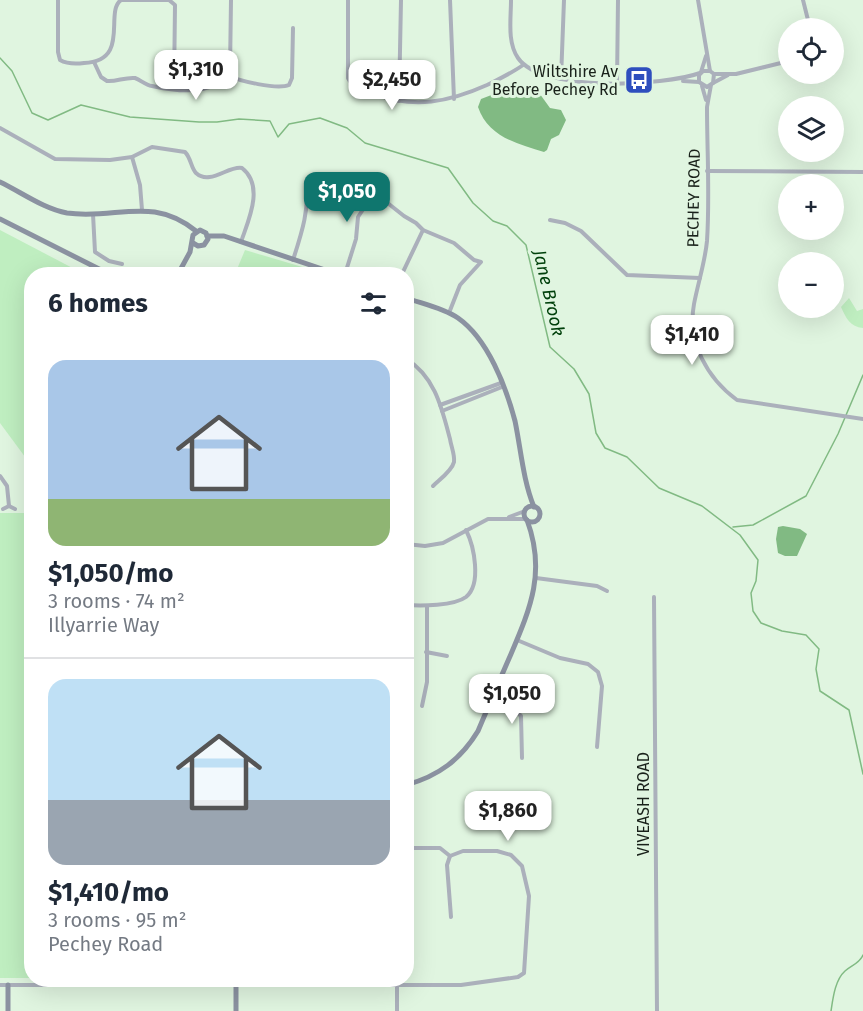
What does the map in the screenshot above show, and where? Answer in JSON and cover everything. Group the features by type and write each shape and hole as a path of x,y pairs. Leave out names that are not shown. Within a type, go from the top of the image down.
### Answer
{"street":[{"path":"58,0 58,51 60,60 69,63 94,62 108,51 114,40 117,2 121,0 169,0 175,5 174,88"},
{"path":"94,62 101,77 106,81 134,78 150,86 202,90 227,75 230,66 231,0"},
{"path":"348,0 348,78 356,87 399,101 426,103 454,99 514,72 523,65"},
{"path":"399,101 401,0"},
{"path":"450,0 454,99"},
{"path":"511,0 511,38 515,53 523,65 538,73 561,79 617,84 677,80 700,73 731,74 778,64"},
{"path":"561,79 564,0"},
{"path":"617,84 618,0"},
{"path":"698,0 706,56 712,73"},
{"path":"803,0 808,18"},
{"path":"227,75 238,80 281,87 289,85 292,78 293,28"},
{"path":"700,84 700,73 706,56"},
{"name":"PECHEY ROAD","path":"712,73 712,84 707,103 706,242 693,307 694,333 701,359 711,377 737,400 863,419"},
{"path":"677,80 712,84 731,74"},
{"name":"PECHEY ROAD","path":"700,84 707,103"},
{"path":"0,128 55,159 105,161 132,157 150,147 177,149 188,155 196,172 202,176 218,176 236,167 244,169 251,181 254,199 241,242"},
{"path":"132,157 140,185 142,210"},
{"path":"707,171 863,172"},
{"path":"0,182 54,209 70,213 142,210 158,211 178,217 189,225 194,233 195,244 182,267"},
{"path":"293,260 304,222 308,198 306,182"},
{"path":"347,267 356,239 358,217 369,200 376,196 423,230 454,243 474,260 482,262 460,285 449,313"},
{"path":"93,213 95,252 109,261 122,264"},
{"path":"0,219 95,267"},
{"path":"550,220 565,223 581,231 627,275 700,278"},
{"path":"405,267 423,230"},
{"path":"194,233 203,231 207,238"},
{"path":"207,238 220,236 315,267"},
{"path":"195,244 204,245 207,238"},
{"path":"414,301 449,313 466,324 480,339 502,385 515,422 528,492 534,507 540,512 533,537 536,578 528,613 478,730 460,756 437,774 414,782"},
{"path":"414,366 428,379 440,405 454,461 433,486"},
{"path":"440,405 502,385"},
{"path":"442,411 502,385"},
{"path":"0,476 7,486 9,506"},
{"path":"528,492 526,520 533,537"},
{"path":"3,509 9,506"},
{"path":"9,506 15,509"},
{"path":"509,518 534,507"},
{"path":"414,544 433,545 451,539 488,519 509,518 533,522 537,520"},
{"path":"414,605 427,606 464,598 470,592 475,563 473,547 466,530"},
{"path":"536,578 597,586 607,591"},
{"name":"VIVEASH ROAD","path":"654,597 657,1011"},
{"path":"422,706 427,689 427,606"},
{"path":"517,640 560,658 588,664 598,672 602,686 597,747"},
{"path":"426,652 447,656"},
{"path":"491,701 515,710 521,716 522,758"},
{"path":"414,848 440,849 450,856"},
{"path":"414,986 467,985 518,977 526,970 529,896 522,866 511,855 497,850 463,852 450,856"},
{"path":"450,856 447,865 451,917"},
{"path":"0,985 24,985"},
{"path":"8,985 8,1011"},
{"path":"236,987 236,1011"},
{"path":"397,987 397,1011"}],"shaded area":[{"path":"537,90 550,108 561,110 566,120 559,135 551,139 544,152 514,142 496,132 489,126 478,107 481,99 494,94"},
{"path":"0,230 71,267 24,267 24,456 0,423"},
{"path":"245,250 302,267 238,267"},
{"path":"849,298 857,311 863,309 863,328 852,324 847,318 844,313 844,304"},
{"path":"0,513 24,513 24,978 0,978"},
{"path":"778,527 800,529 807,534 797,556 785,556 778,553 776,539"}],"waterway":[{"name":"Jane Brook","path":"0,58 12,71 32,113 48,120 81,105 130,117 199,122 239,119 270,121 278,137 289,124 320,118 347,128 365,143 448,168 473,203 493,221 507,226 526,245 550,347 574,369 589,394 596,433 605,448 627,457 659,488 702,506 740,535 758,560 756,581 751,593 753,611 761,623 782,631 806,635 819,649 816,669 820,691 849,710 863,774"},
{"path":"733,527 753,525 806,496 838,434 863,375"},
{"name":"Jane Brook","path":"831,1011 839,979 863,955"}],"place":[{"name":"Wiltshire Av Before Pechey Rd","path":"639,80"}]}
